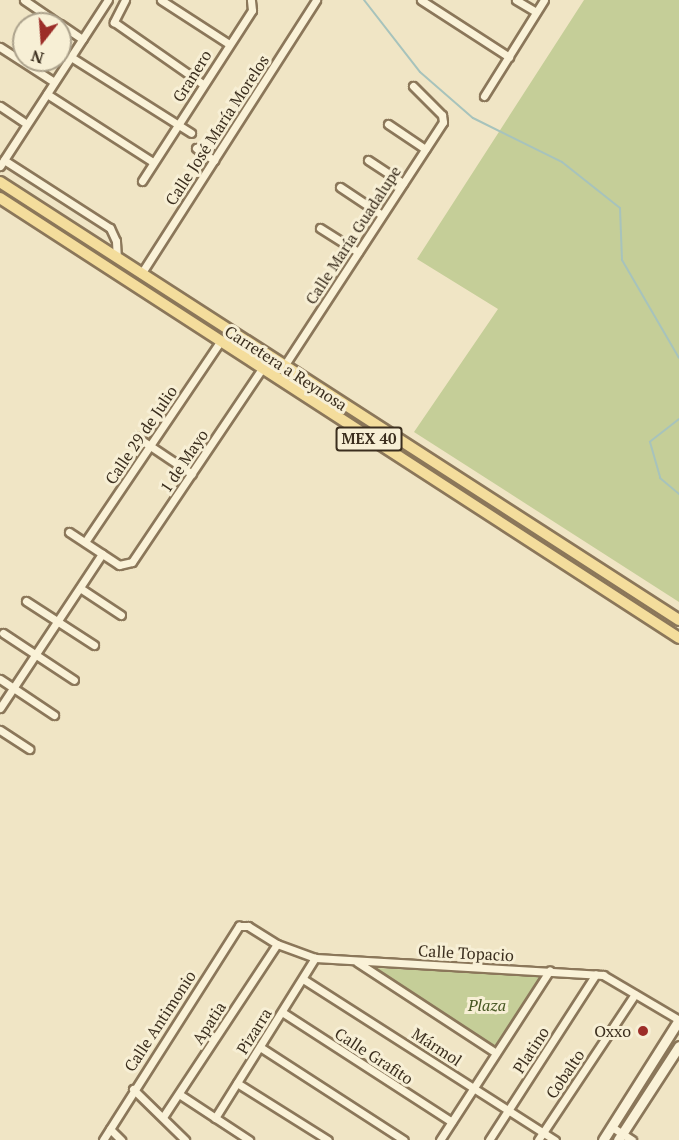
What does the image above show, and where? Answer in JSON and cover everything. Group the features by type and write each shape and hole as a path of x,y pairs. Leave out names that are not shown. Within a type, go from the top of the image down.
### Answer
{"main road":[{"name":"Carretera a Reynosa","path":"0,182 679,620"},
{"name":"Carretera a Reynosa","path":"0,198 205,334 679,638"},
{"path":"28,216 42,214 66,224"},
{"path":"204,315 215,327 205,334"},
{"path":"230,350 273,359"},
{"path":"261,370 275,367 311,384"},
{"path":"574,570 583,558"}],"street":[{"path":"24,0 42,12"},
{"path":"72,55 108,0"},
{"path":"125,0 114,22 203,84"},
{"path":"161,0 229,44"},
{"name":"Calle José María Morelos","path":"141,274 316,0"},
{"path":"421,0 508,57"},
{"path":"516,0 536,12"},
{"path":"484,96 544,0"},
{"name":"Granero","path":"142,181 229,44 252,3"},
{"path":"72,32 82,39"},
{"path":"0,47 54,82"},
{"path":"72,58 191,133"},
{"path":"61,72 2,163 110,228 116,241 117,258"},
{"name":"Calle María Guadalupe","path":"284,366 444,120 413,86"},
{"path":"46,94 153,162"},
{"path":"0,106 27,124"},
{"path":"388,124 425,150"},
{"path":"196,148 214,160"},
{"path":"368,160 403,183"},
{"path":"340,187 382,215"},
{"path":"320,228 358,252"},
{"name":"Calle 29 de Julio","path":"85,542 219,343"},
{"name":"1 de Mayo","path":"102,554 126,566 192,474 261,370"},
{"path":"137,437 192,474"},
{"path":"0,708 102,554 69,532"},
{"path":"80,588 121,615"},
{"path":"27,601 94,645"},
{"path":"3,633 74,680"},
{"path":"0,679 54,715"},
{"path":"0,730 29,749"},
{"name":"Calle Antimonio","path":"103,1140 233,933 239,926 248,926"},
{"name":"Calle Topacio","path":"248,926 277,944 315,958 596,974 679,1020"},
{"name":"Apatia","path":"163,1117 277,944"},
{"name":"Pizarra","path":"215,1118 315,958"},
{"path":"355,961 495,1053"},
{"path":"440,1140 550,970"},
{"name":"Platino","path":"489,1140 596,974"},
{"name":"Mármol","path":"303,979 555,1140"},
{"name":"Cobalto","path":"538,1140 635,994"},
{"name":"Calle Grafito","path":"282,1012 452,1122"},
{"path":"603,1140 679,1020"},
{"path":"620,1137 679,1046"},
{"path":"260,1047 404,1140"},
{"path":"237,1083 328,1140"},
{"path":"133,1089 185,1140"},
{"path":"179,1094 249,1140"},
{"path":"612,1127 620,1137 632,1140"},
{"path":"110,1129 121,1140"}],"green space":[{"path":"584,0 679,0 679,602 414,432 498,309 417,259"},
{"name":"Plaza","path":"376,968 542,976 495,1048"}],"waterway":[{"path":"364,0 420,72 473,118 562,162 620,208 622,260 679,358"},
{"path":"679,419 650,442 660,478 679,494"}],"place":[{"name":"Oxxo","path":"643,1031"}]}
